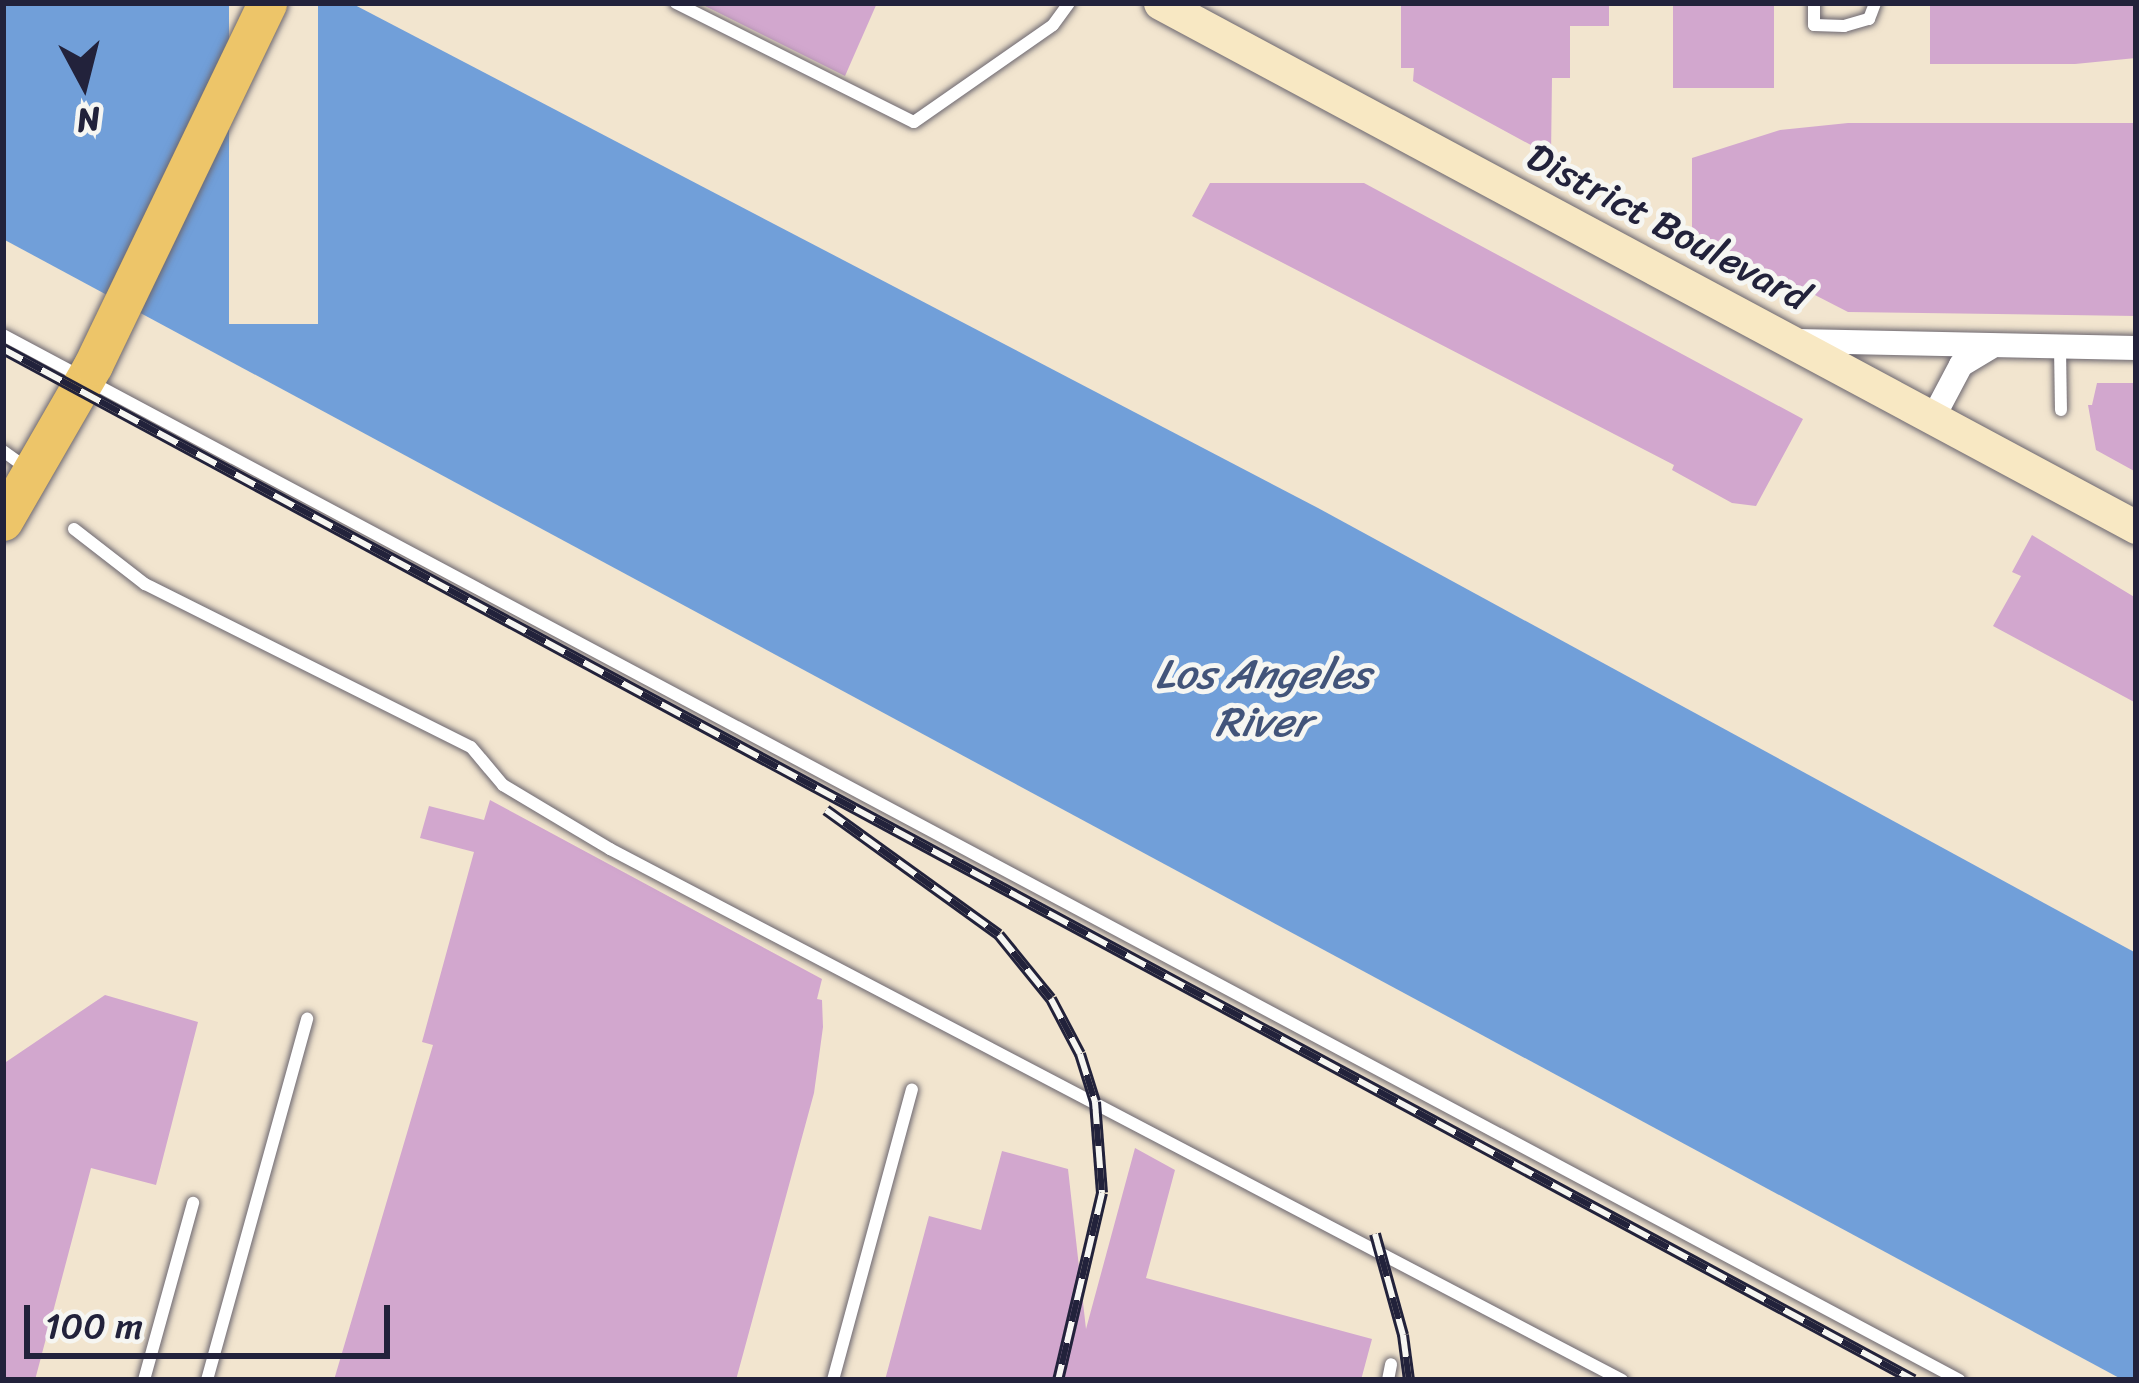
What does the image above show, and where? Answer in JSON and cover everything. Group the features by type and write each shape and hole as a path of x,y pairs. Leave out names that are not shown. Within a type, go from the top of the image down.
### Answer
{"main road":[{"path":"3,521 18,462 89,372 267,3"},
{"name":"District Boulevard","path":"1160,3 2136,527"}],"street":[{"path":"1794,341 2136,348"},
{"path":"1934,416 1961,365 1989,348"}],"lane":[{"path":"676,3 914,122 1053,26 1069,3"},
{"path":"1814,3 1814,25 1844,26 1869,19 1875,3"},
{"path":"3,335 89,372 1959,1380"},
{"path":"2060,348 2061,410"},
{"path":"74,529 106,558 161,593 471,747 502,785 610,849 1622,1380"},
{"path":"207,1380 307,1019"},
{"path":"833,1380 912,1090"},
{"path":"144,1380 193,1203"},
{"path":"1388,1380 1391,1364"}],"water":[{"name":"Los Angeles River","path":"3,3 351,3 1318,508 2136,953 2136,1380 2123,1380 3,239"}],"pier":[{"path":"229,3 318,3 318,324 229,324"}],"building":[{"path":"699,3 877,3 845,76"},
{"path":"1401,3 1609,3 1609,26 1570,26 1570,78 1552,78 1551,156 1413,81 1414,68 1401,68"},
{"path":"1673,3 1774,3 1774,88 1673,88"},
{"path":"1930,3 2136,3 2136,58 2075,64 1930,64"},
{"path":"1848,123 2136,123 2136,316 1848,312 1692,232 1692,158 1780,130"},
{"path":"1210,183 1364,183 1803,419 1756,506 1732,503 1672,470 1674,465 1192,216"},
{"path":"2097,383 2136,383 2136,472 2096,450 2088,405 2092,405"},
{"path":"2032,535 2136,598 2136,703 1993,626 2021,576 2012,572"},
{"path":"490,800 822,979 817,999 822,1000 823,1027 814,1093 736,1380 334,1380 433,1045 422,1042 474,852 420,838 429,806 484,820"},
{"path":"105,995 198,1022 156,1185 91,1168 35,1380 3,1380 3,1064"},
{"path":"1135,1148 1175,1170 1146,1278 1372,1339 1361,1380 885,1380 929,1216 981,1230 1002,1151 1068,1169 1086,1329"}],"railway":[{"path":"3,349 1914,1380"},
{"path":"826,810 999,935 1051,999 1080,1054 1095,1102 1102,1193 1058,1380"},
{"path":"1375,1234 1403,1335 1409,1380"}]}
